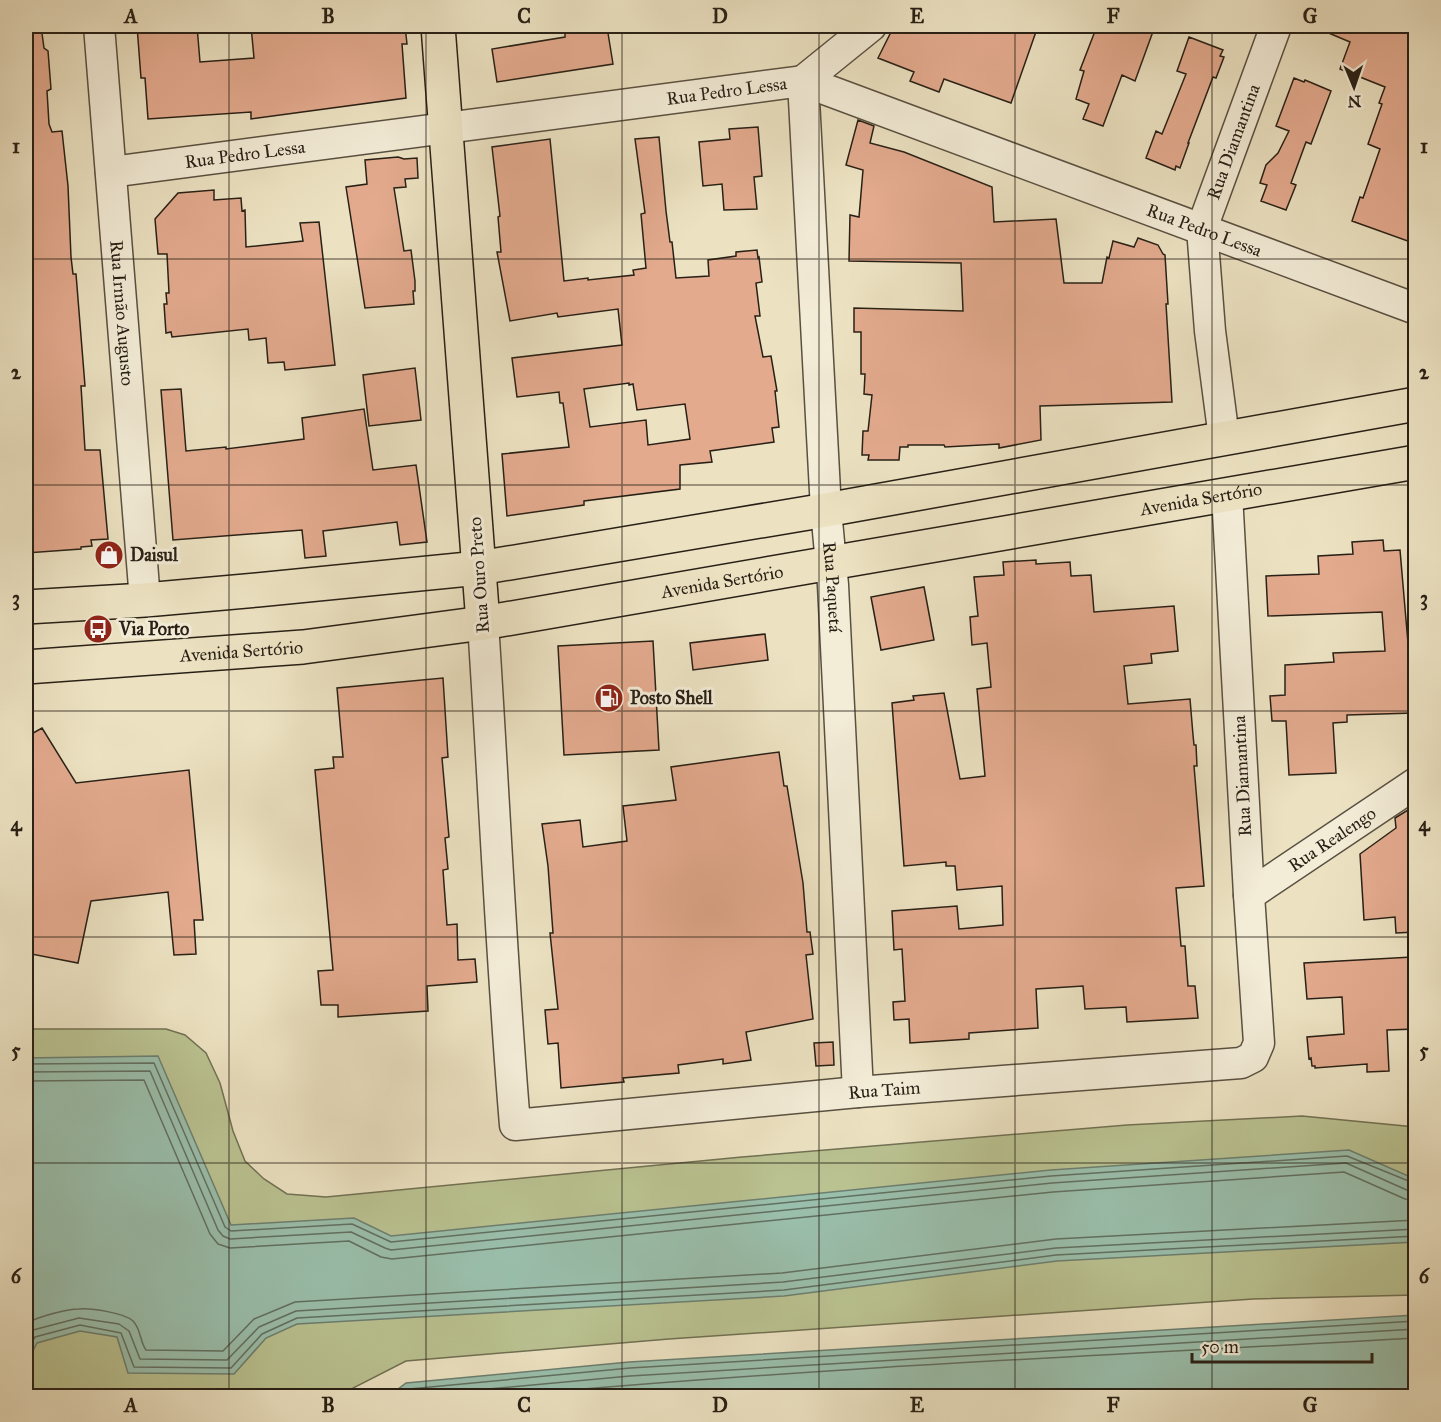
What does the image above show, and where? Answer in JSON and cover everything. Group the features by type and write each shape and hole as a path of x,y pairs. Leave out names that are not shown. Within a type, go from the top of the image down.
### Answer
{"main road":[{"name":"Rua Ouro Preto","path":"438,26 483,623"},
{"path":"26,607 145,600 479,568 826,510 1416,404"},
{"name":"Avenida Sertório","path":"26,667 303,647 483,623 1416,462"}],"street":[{"name":"Rua Irmão Augusto","path":"99,26 145,600"},
{"path":"803,81 871,26"},
{"name":"Rua Diamantina","path":"1224,438 1210,331 1202,228 1276,26"},
{"name":"Rua Pedro Lessa","path":"111,172 803,81 1416,309"},
{"name":"Rua Paquetá","path":"803,81 858,1092"},
{"name":"Rua Diamantina","path":"1227,494 1259,1043 1253,1057"},
{"name":"Rua Ouro Preto","path":"483,623 506,1017 515,1125"},
{"name":"Rua Realengo","path":"1249,896 1416,783"},
{"name":"Rua Taim","path":"515,1125 858,1092 1240,1063 1253,1057"}],"shaded area":[{"path":"26,1029 166,1029 185,1035 206,1053 220,1083 233,1131 245,1161 264,1179 287,1194 326,1197 742,1157 1127,1125 1302,1116 1415,1127 1415,1295 1253,1299 669,1339 406,1361 353,1388 347,1396 26,1396"}],"water":[{"path":"158,1056 231,1225 354,1218 391,1236 1051,1170 1349,1150 1415,1179 1415,1242 1057,1261 784,1296 297,1324 266,1338 234,1374 128,1373 117,1337 80,1331 37,1343 26,1364 26,1058"},
{"path":"1415,1315 1415,1396 389,1396 406,1383 629,1362"}],"building":[{"path":"26,26 41,26 44,48 48,51 51,89 47,91 49,124 52,132 62,131 68,186 71,257 73,274 76,274 85,386 81,386 85,450 100,450 108,539 91,540 92,546 81,547 81,549 26,553"},
{"path":"137,26 197,26 200,62 254,58 251,26 405,26 407,44 402,44 406,98 251,119 251,112 148,119 145,78 141,78"},
{"path":"894,26 1038,26 1011,103 944,79 939,92 910,81 914,72 878,58"},
{"path":"1097,26 1155,26 1135,81 1122,75 1103,126 1083,119 1089,104 1076,99 1084,71 1080,70"},
{"path":"1312,26 1416,26 1416,244 1352,221 1360,197 1363,198 1380,149 1368,144 1382,104 1379,103 1385,87 1340,69 1350,42"},
{"path":"607,27 613,64 497,82 492,49 565,37 565,33"},
{"path":"1189,37 1223,50 1220,56 1224,57 1216,78 1213,77 1180,168 1176,166 1175,170 1146,158 1156,131 1162,134 1186,74 1177,71"},
{"path":"1294,78 1331,91 1311,144 1306,142 1291,183 1296,185 1286,210 1261,201 1267,185 1260,183 1266,165 1278,153 1289,131 1276,126"},
{"path":"858,120 874,126 870,143 904,152 992,187 994,222 1056,219 1064,283 1102,283 1113,241 1134,247 1138,238 1158,245 1165,255 1172,402 1040,406 1041,440 999,448 999,444 945,447 944,445 908,445 908,447 900,447 899,460 868,460 869,455 862,455 863,431 868,431 872,395 864,394 865,374 861,374 861,332 854,332 854,308 963,311 961,263 849,261 850,215 859,217 863,170 846,165"},
{"path":"758,127 762,176 754,177 757,209 724,210 722,184 703,186 699,142 730,139 729,129"},
{"path":"659,137 666,211 676,278 709,276 708,260 736,256 736,252 757,250 762,282 756,283 760,316 755,316 763,357 771,356 777,391 775,391 779,427 772,428 774,442 710,451 712,462 680,465 680,489 584,501 584,505 507,516 502,454 569,447 563,403 560,403 559,392 517,397 512,358 622,345 618,309 558,317 557,313 510,321 497,252 501,252 498,217 500,216 492,147 550,139 564,281 588,278 588,280 634,275 633,270 646,268 641,214 645,213 635,139","holes":["629,383 629,385 633,384 637,410 685,404 690,439 648,445 646,420 590,427 584,389"]},
{"path":"417,158 418,178 405,179 406,187 394,188 404,251 411,250 415,281 414,304 365,308 346,187 367,184 365,160"},
{"path":"214,190 214,200 241,198 242,211 245,210 246,247 303,241 300,223 319,222 335,365 285,370 284,362 268,363 266,338 249,340 248,329 172,337 171,332 166,333 164,304 167,304 166,293 169,293 167,254 158,254 155,219 178,193"},
{"path":"415,368 421,420 369,426 363,375"},
{"path":"181,389 186,451 226,447 226,449 304,439 302,418 364,409 373,470 416,465 427,542 400,545 397,522 323,531 326,556 305,558 302,530 173,540 161,390"},
{"path":"1383,540 1384,551 1400,550 1414,713 1347,715 1347,722 1333,723 1336,773 1289,775 1286,721 1272,721 1270,696 1285,695 1285,665 1334,662 1333,653 1385,651 1382,612 1268,616 1266,576 1319,574 1318,556 1353,554 1352,542"},
{"path":"1036,560 1036,564 1070,562 1071,576 1091,575 1094,612 1174,606 1178,651 1151,654 1152,663 1124,666 1128,704 1190,699 1194,745 1196,745 1197,766 1194,766 1204,886 1176,888 1181,946 1185,946 1188,986 1195,986 1198,1018 1127,1022 1126,1007 1085,1009 1083,986 1036,989 1038,1028 969,1033 969,1039 910,1043 909,1019 894,1020 893,1002 905,1001 902,949 894,950 892,911 957,906 959,929 1003,925 1002,886 957,890 955,866 946,866 946,862 904,866 892,703 914,700 913,696 944,693 960,779 985,776 977,689 991,687 987,643 972,645 970,617 978,616 974,577 1004,575 1003,562"},
{"path":"924,587 934,640 881,650 871,597"},
{"path":"765,634 768,660 693,670 690,643"},
{"name":"Posto Shell","path":"653,641 659,750 564,755 558,646"},
{"path":"443,678 448,757 442,758 449,837 445,838 448,869 443,870 447,925 457,924 458,960 475,959 477,982 427,986 428,1011 338,1017 338,1005 321,1005 318,971 333,970 315,770 334,768 333,757 343,757 337,688"},
{"path":"42,728 76,783 189,770 203,920 194,920 196,954 174,955 168,892 91,901 78,963 26,953 26,737"},
{"path":"779,752 803,883 807,932 810,932 813,954 806,955 813,1019 746,1032 751,1060 723,1064 723,1059 678,1065 679,1073 623,1078 624,1082 561,1088 558,1043 548,1044 545,1010 558,1009 550,933 553,933 548,866 542,824 580,820 583,847 627,841 623,806 676,800 671,767"},
{"path":"1416,805 1416,932 1396,933 1395,917 1364,920 1360,854 1396,828 1395,818"},
{"path":"1412,957 1416,1029 1387,1030 1389,1071 1367,1072 1367,1064 1315,1068 1312,1066 1307,1037 1344,1034 1342,997 1307,999 1304,963"},
{"path":"833,1042 834,1065 816,1066 814,1043"}],"place":[{"name":"Daisul","path":"109,555"},
{"name":"Via Porto","path":"98,629"},
{"name":"Posto Shell","path":"609,698"}]}
